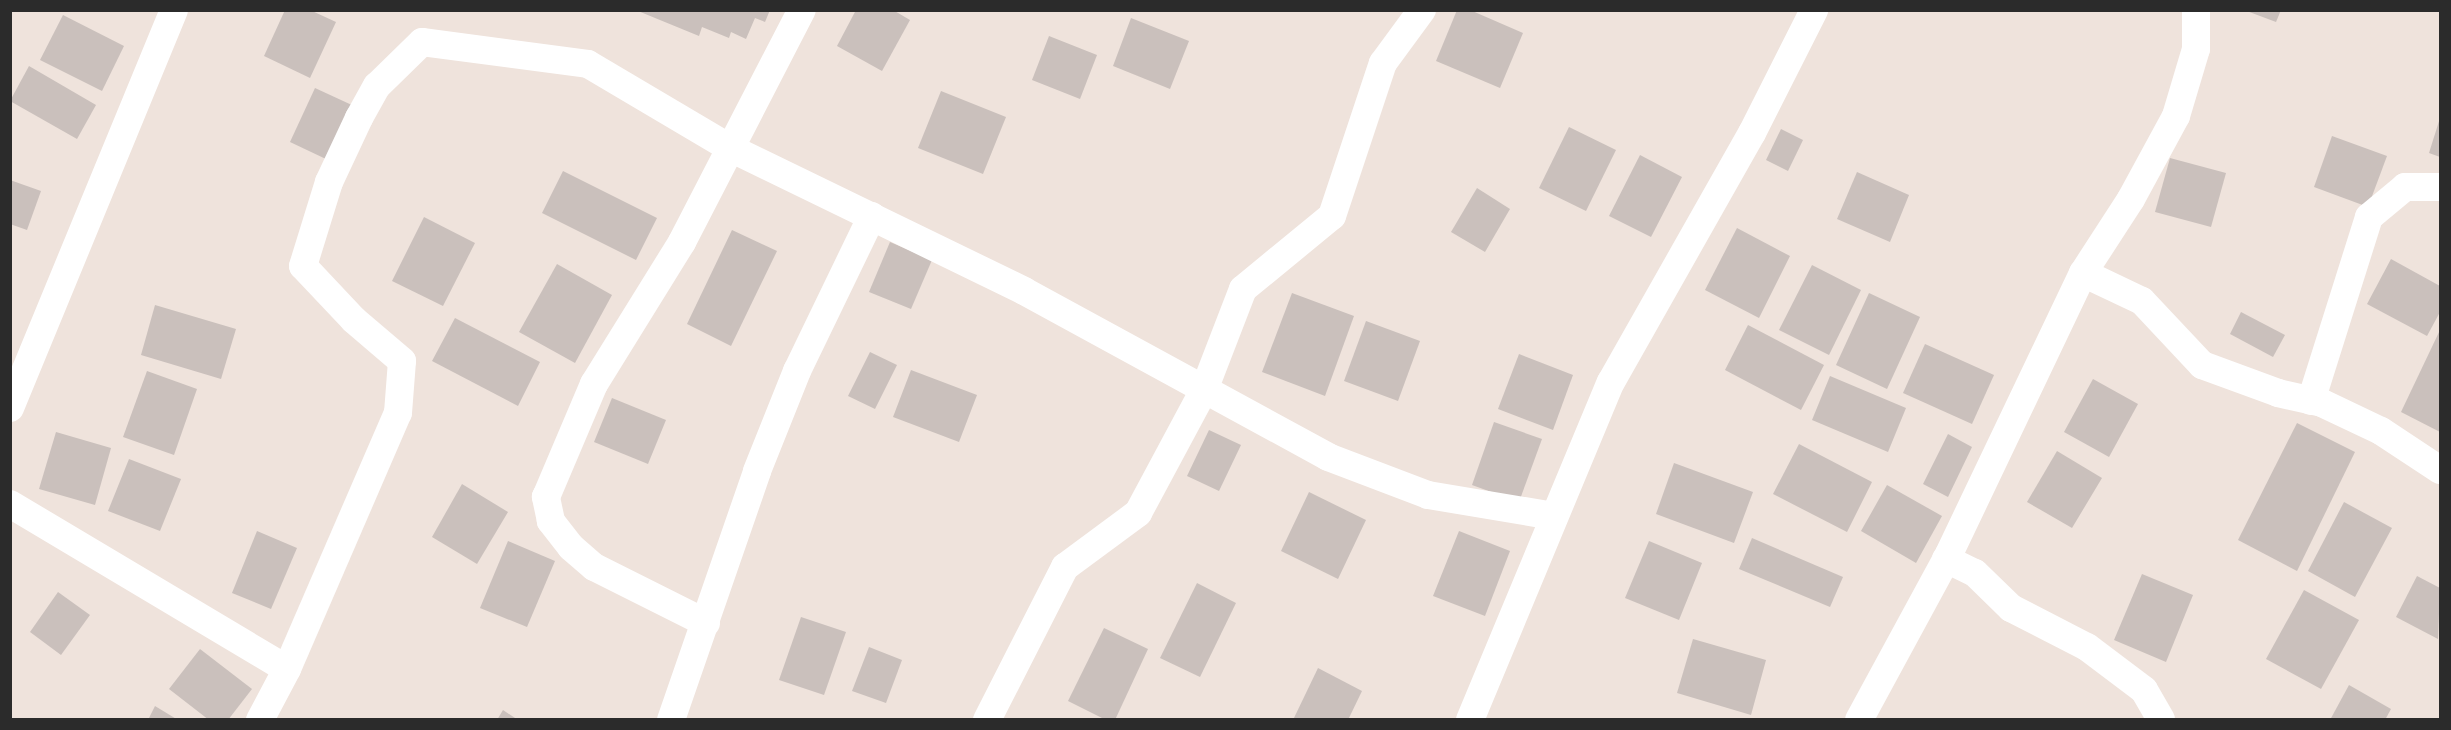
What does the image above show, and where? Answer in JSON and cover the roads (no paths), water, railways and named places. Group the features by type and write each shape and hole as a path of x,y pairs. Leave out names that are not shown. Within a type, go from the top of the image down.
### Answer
{"street":[{"path":"10,408 174,10"},
{"path":"706,623 594,567 571,547 551,521 546,497 594,384 682,242 802,10"},
{"path":"987,720 1065,567 1138,513 1204,390 1243,289 1332,216 1383,63 1422,10"},
{"path":"1470,720 1611,382 1752,133 1814,10"},
{"path":"1859,720 1946,559 2083,273 2131,199 2176,116 2196,49 2196,10"},
{"path":"260,720 287,669 398,413 402,361 354,320 303,266 329,182 377,86 422,42 588,64 730,148 1024,291 1328,457 1428,495 1554,516"},
{"path":"2311,401 2369,217 2405,187 2440,187"},
{"path":"671,720 757,471 793,381 872,216"},
{"path":"2083,273 2142,301 2202,365 2278,393 2311,401 2381,431 2440,470"},
{"path":"10,504 287,669"},
{"path":"1946,559 1976,573 2012,608 2087,647 2144,690 2161,720"}]}
